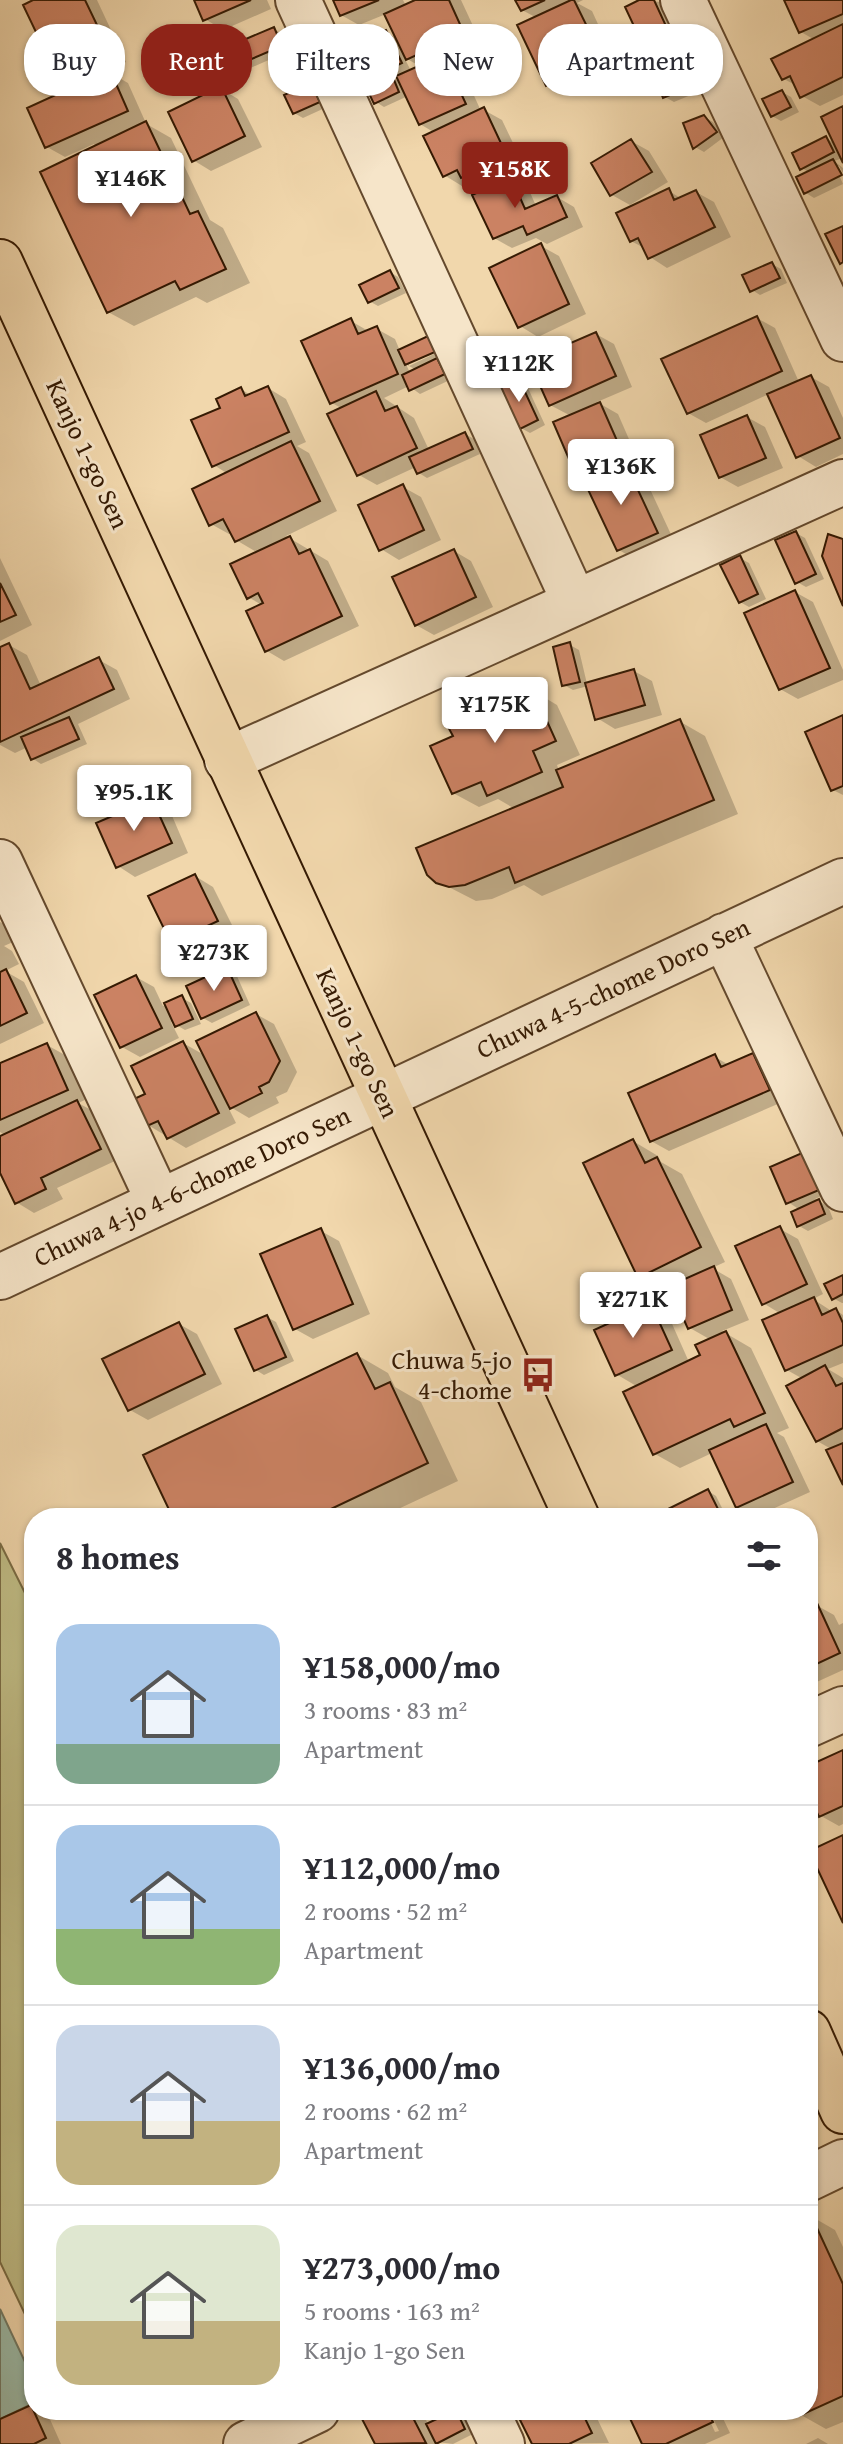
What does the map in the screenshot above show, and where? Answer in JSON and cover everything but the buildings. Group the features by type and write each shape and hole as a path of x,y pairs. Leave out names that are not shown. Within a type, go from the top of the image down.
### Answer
{"main road":[{"name":"Kanjo 1-go Sen","path":"0,262 572,1508"},
{"path":"818,2055 843,2111"}],"street":[{"path":"298,0 575,603"},
{"path":"683,0 843,339"},
{"path":"227,760 843,482"},
{"path":"0,862 159,1202"},
{"name":"Chuwa 4-5-chome Doro Sen","path":"383,1096 843,881"},
{"path":"724,936 843,1189"},
{"name":"Chuwa 4-jo 4-6-chome Doro Sen","path":"0,1277 383,1096"},
{"path":"818,1720 843,1709"},
{"path":"818,2174 843,2162"},
{"path":"246,2444 296,2420"},
{"path":"491,2420 502,2444"}],"shaded area":[{"path":"0,1543 24,1591 24,2312 0,2262"},
{"path":"0,2309 24,2360 24,2408 0,2419"}],"place":[{"name":"Chuwa 5-jo 4-chome","path":"538,1375"}]}
